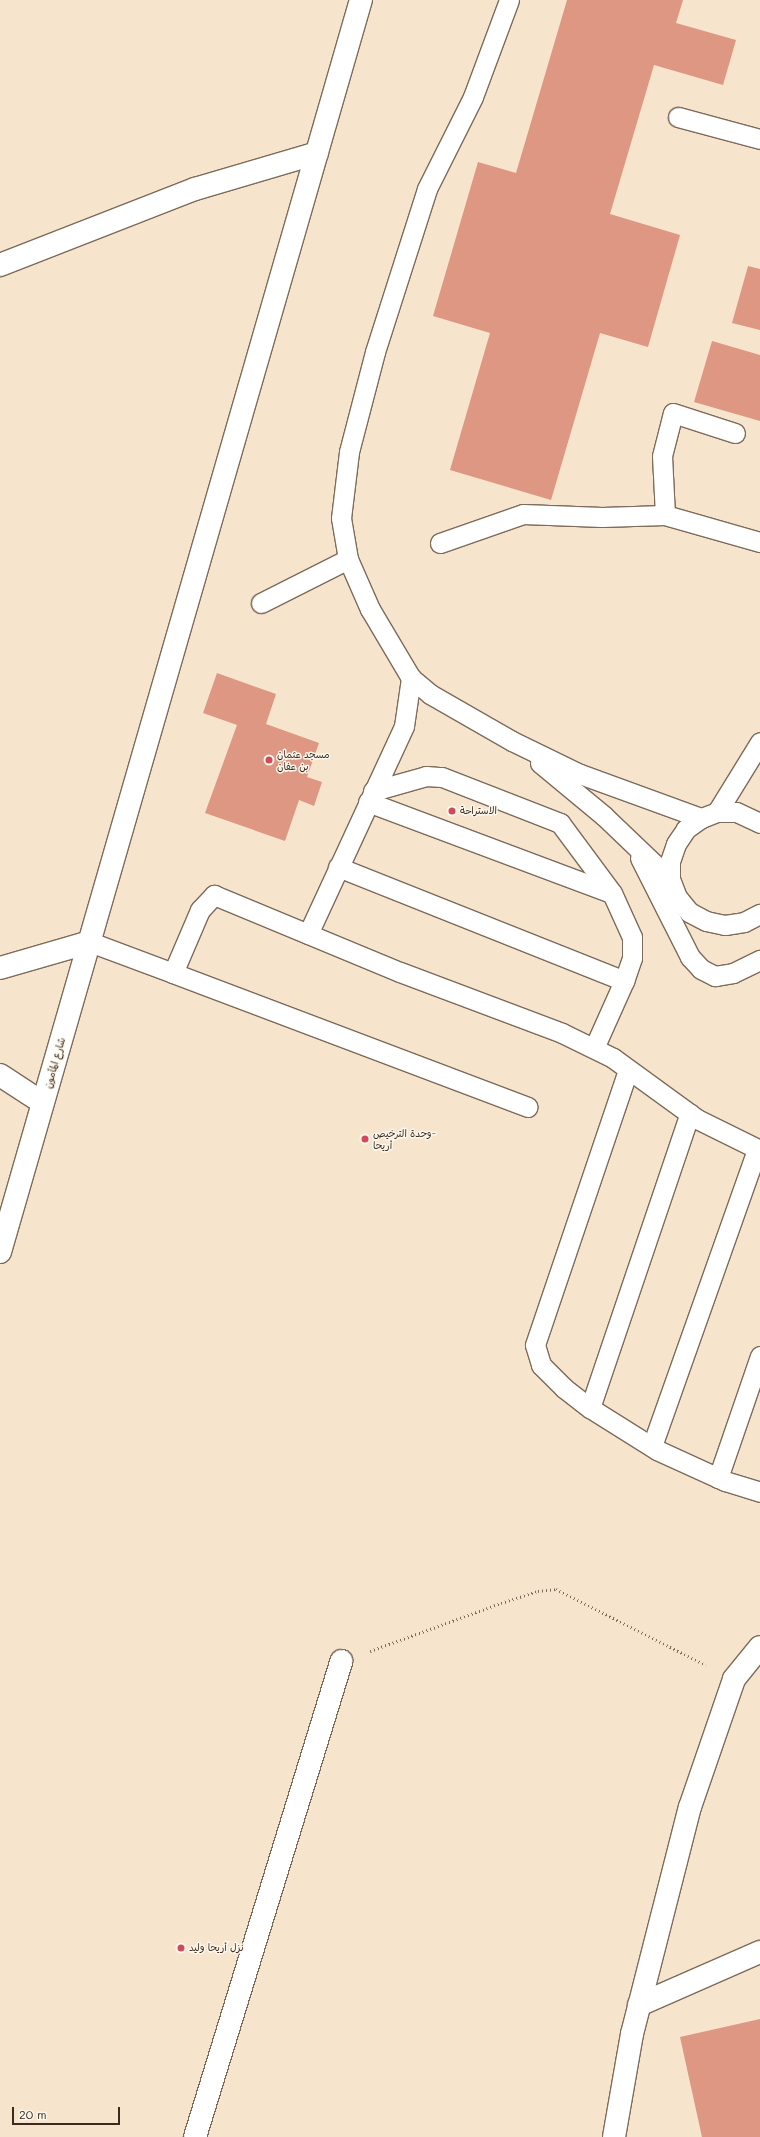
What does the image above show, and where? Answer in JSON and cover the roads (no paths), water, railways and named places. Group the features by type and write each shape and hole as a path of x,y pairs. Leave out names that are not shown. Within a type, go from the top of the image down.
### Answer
{"street":[{"name":"شارع المأمون","path":"0,1252 110,875 361,0"},
{"path":"0,265 195,189 317,153"},
{"path":"0,968 90,942"},
{"path":"0,1075 43,1104"},
{"path":"614,2137 622,2084 639,2006 690,1807 734,1679 760,1647"},
{"path":"195,2137 341,1661"},
{"path":"639,2006 760,1952"}],"lane":[{"path":"509,0 473,97 427,189 375,352 349,452 341,518 348,559 370,609 411,678 430,694 512,741 580,774 709,815 736,812 760,823"},
{"path":"678,117 760,139"},
{"path":"665,515 662,456 673,414 735,433"},
{"path":"440,543 524,514 602,517 665,515 760,542"},
{"path":"261,603 348,559"},
{"path":"308,934 404,726 411,678"},
{"path":"512,741 604,816 670,879 678,897 689,912 706,921 725,925 757,920"},
{"path":"670,879 670,861 676,844 686,829 709,815 760,742"},
{"path":"371,796 426,776 442,777 560,823 612,893 632,937 632,958 624,981 594,1048"},
{"path":"371,796 612,893"},
{"path":"631,842 658,890 690,958 701,970 715,976 733,973 760,960"},
{"path":"338,867 624,981"},
{"path":"173,973 200,910 214,896 400,972 562,1033 613,1058 690,1113 758,1150 652,1446"},
{"path":"90,942 527,1107"},
{"path":"628,1070 535,1346 542,1365 564,1388 590,1408 652,1446 718,1478 760,1492"},
{"path":"590,1408 690,1113"},
{"path":"718,1478 760,1356"}],"place":[{"name":"مسجد عثمان بن عفان","path":"269,760"},
{"name":"الاستراحة","path":"452,811"},
{"name":"وحدة الترخيص- أريحا","path":"365,1139"},
{"name":"نزل أريحا وليد","path":"181,1948"}]}
